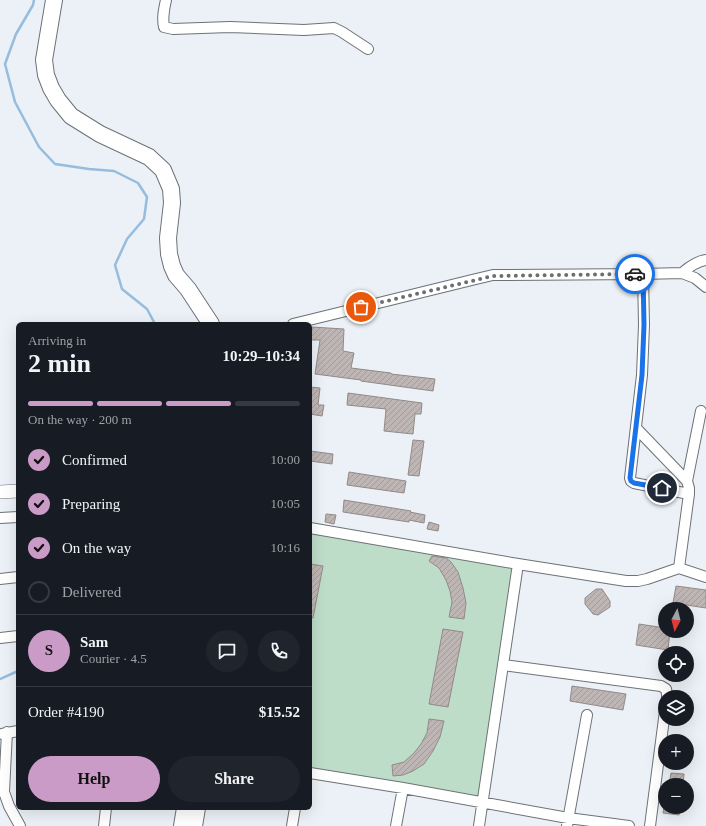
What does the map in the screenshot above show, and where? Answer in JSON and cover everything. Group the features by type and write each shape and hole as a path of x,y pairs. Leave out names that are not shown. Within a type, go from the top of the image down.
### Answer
{"main road":[{"path":"54,0 44,60 46,75 51,88 58,100 71,116 100,134 149,157 163,170 171,189 172,203 168,238 169,254 172,266 176,275 188,289 210,322"},
{"path":"182,826 185,810"},
{"path":"194,826 197,810"}],"street":[{"path":"166,0 163,13 163,22 164,27 167,28 230,27 304,30 334,28 368,50"},
{"path":"682,273 691,266 706,260"},
{"path":"301,322 493,276 682,273 695,278 706,287"},
{"path":"643,274 644,332 642,375 630,478 634,483 689,494"},
{"path":"679,568 689,494 687,481 701,411"},
{"path":"636,428 687,481"},
{"path":"0,492 16,491"},
{"path":"0,518 16,517"},
{"path":"312,528 626,581 647,579 679,568 706,577"},
{"path":"479,826 518,564"},
{"path":"0,579 16,577"},
{"path":"0,638 16,636"},
{"path":"503,665 661,686 666,690"},
{"path":"568,822 587,715"},
{"path":"650,826 663,726"},
{"path":"16,731 3,733 4,792 9,806 20,826"},
{"path":"312,773 483,803 568,822 629,826"},
{"path":"396,826 403,788"},
{"path":"104,826 106,810"},
{"path":"292,826 295,810"}],"green space":[{"path":"312,528 518,564 483,803 312,773"}],"building":[{"path":"312,327 344,329 343,351 354,353 351,368 435,379 433,391 315,374 320,340 312,340"},
{"path":"312,387 320,388 318,405 324,405 322,416 312,414"},
{"path":"348,393 422,403 421,414 415,414 413,434 384,431 386,409 347,405"},
{"path":"413,440 424,441 419,476 408,475"},
{"path":"312,451 333,454 332,464 312,461"},
{"path":"349,472 406,481 404,493 347,485"},
{"path":"344,500 411,511 410,512 425,515 424,523 343,512"},
{"path":"326,514 336,515 334,524 325,522"},
{"path":"429,522 439,525 438,531 427,529"},
{"path":"432,556 446,558 458,572 466,603 464,619 449,617 452,602 450,591 439,568 429,561"},
{"path":"312,564 323,566 312,618"},
{"path":"676,586 706,590 706,608 694,606 694,602 673,602"},
{"path":"596,589 602,589 610,601 610,607 598,615 593,614 585,604 585,598"},
{"path":"639,624 658,627 658,638 669,638 668,646 658,646 658,648 636,645"},
{"path":"443,629 463,632 448,707 429,704"},
{"path":"572,686 626,694 623,710 570,701"},
{"path":"429,719 444,721 440,737 433,751 424,764 413,771 403,775 393,776 392,765 404,762 414,753 427,733"},
{"path":"671,773 684,774 684,778 670,778"}],"waterway":[{"path":"34,0 33,5 16,34 5,64 15,102 39,147 55,164 114,171 138,183 147,197 144,219 127,239 115,265 122,289 147,309 154,322"},
{"path":"0,679 16,672"}],"way so far":[{"path":"361,307 493,276 635,274"}],"route":[{"path":"635,274 643,274 644,325 642,375 630,478 634,483 662,488"}]}
